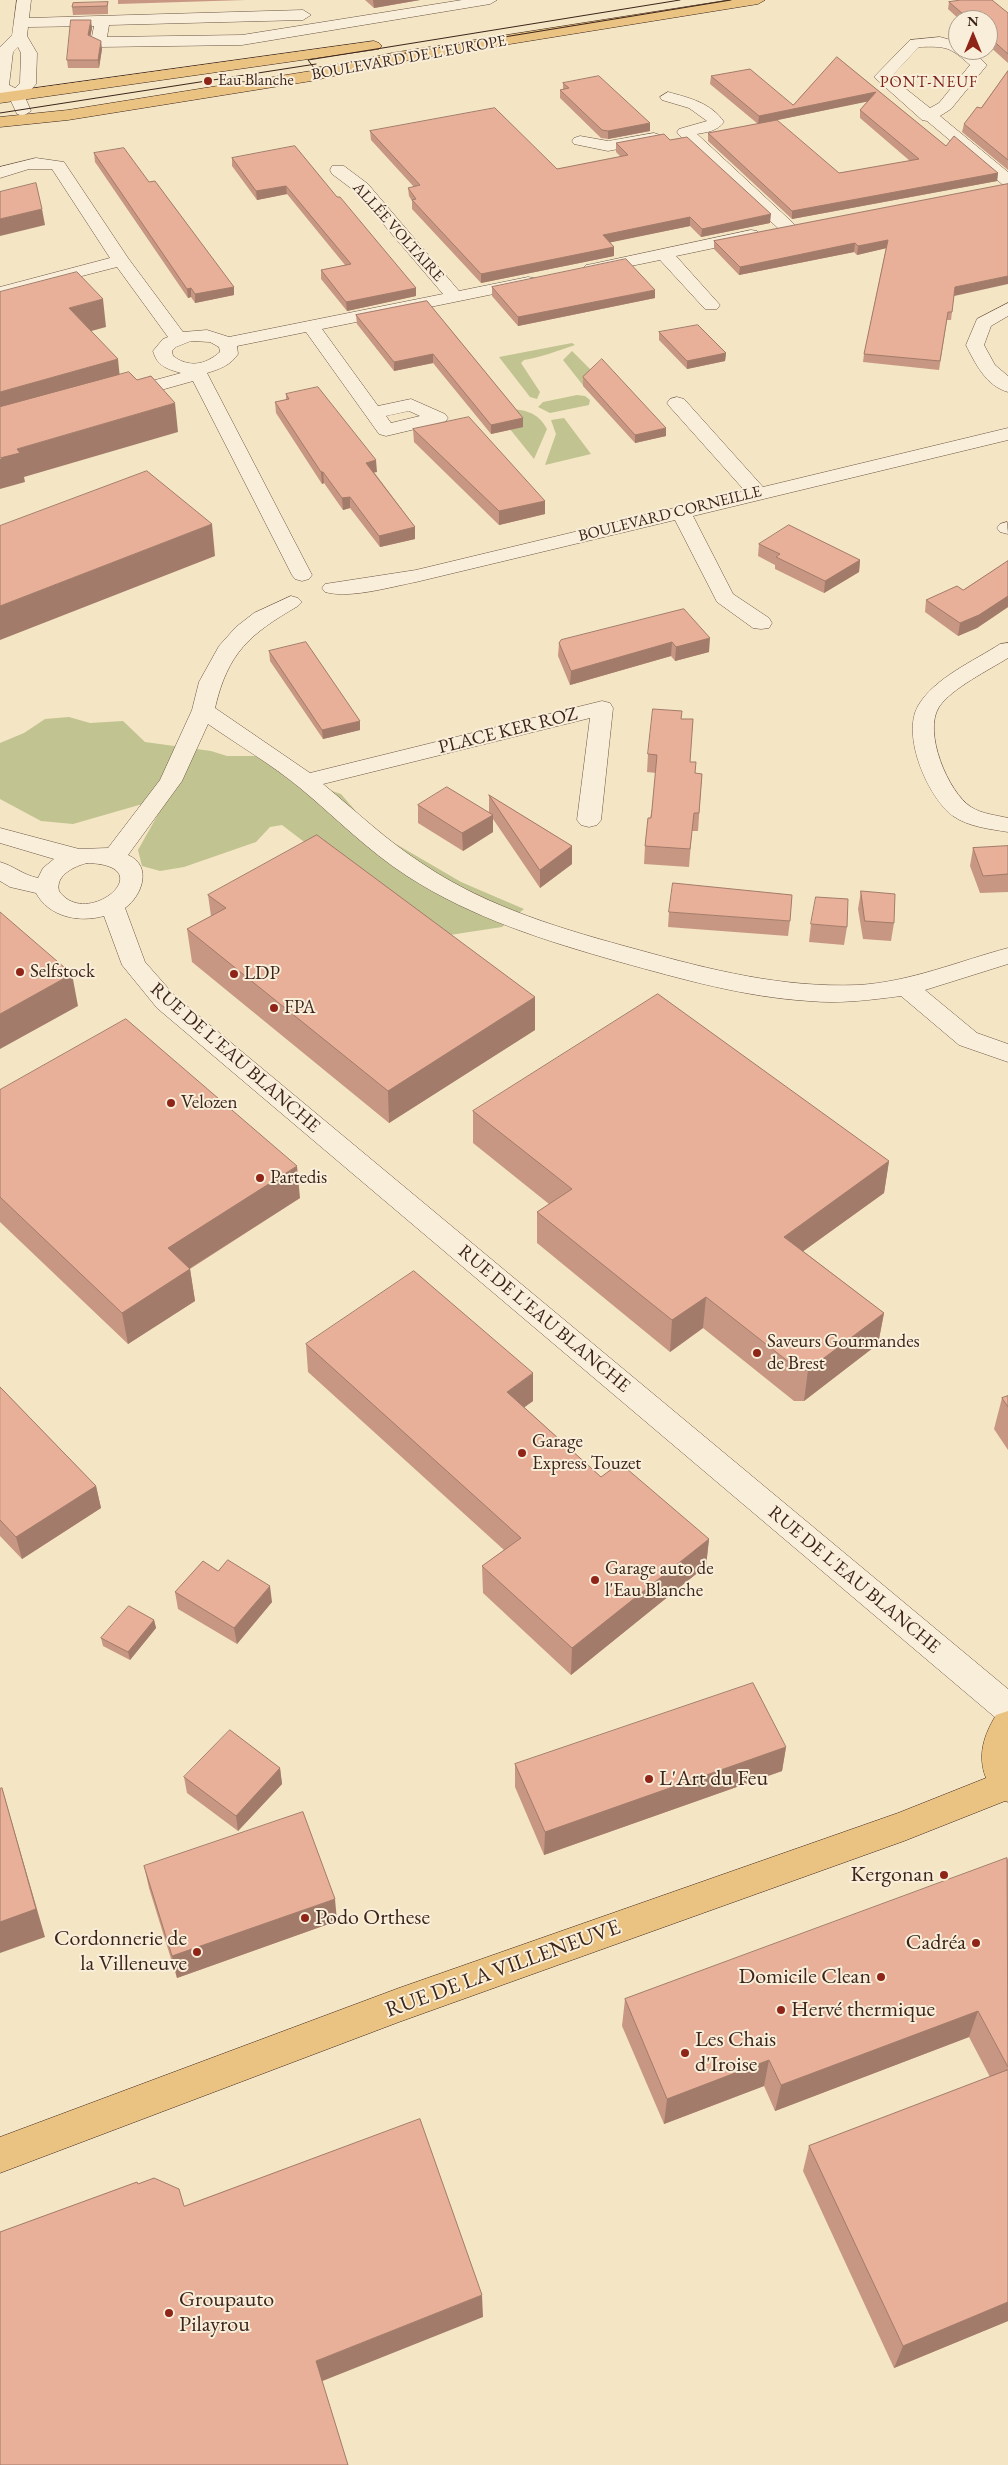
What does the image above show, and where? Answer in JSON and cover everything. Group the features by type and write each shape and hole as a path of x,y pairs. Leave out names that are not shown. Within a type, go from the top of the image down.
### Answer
{"main road":[{"name":"BOULEVARD DE L'EUROPE","path":"0,122 301,77 392,58 758,0"},
{"name":"BOULEVARD DE L'EUROPE","path":"0,98 296,55 393,44 631,5"},
{"path":"1007,1786 1000,1772 998,1747 1001,1735 1008,1725"},
{"name":"RUE DE LA VILLENEUVE","path":"0,2155 399,2005 904,1826 1007,1786"}],"street":[{"path":"17,96 28,84 29,53 20,30 24,0"},
{"path":"102,21 100,42 242,40 490,0"},
{"path":"28,119 17,96 1,87 5,50 20,30 102,21 305,15 313,28"},
{"path":"948,44 940,42 915,44 882,77 928,117 1008,180"},
{"path":"928,117 945,106 979,65 973,60"},
{"path":"580,141 608,146 709,127 716,122 696,104 668,97"},
{"path":"685,132 787,227"},
{"path":"0,173 31,163 58,166 121,261 178,338"},
{"name":"ALLÉE VOLTAIRE","path":"338,170 362,188 455,297"},
{"path":"989,190 1008,186"},
{"path":"578,272 806,224"},
{"path":"664,254 712,305"},
{"path":"0,292 121,261"},
{"path":"197,371 175,367 162,358 161,353 164,347 178,338 188,336 210,336 226,343 541,279"},
{"path":"1008,308 983,323 975,345 987,368 1008,386"},
{"path":"311,327 373,413"},
{"path":"104,400 207,368 225,360 229,354 226,343"},
{"path":"197,371 302,575"},
{"path":"677,403 758,493"},
{"name":"BOULEVARD CORNEILLE","path":"313,598 416,576 1008,434"},
{"path":"681,512 724,598 761,623"},
{"path":"114,858 171,782 203,710 210,682 227,651 244,632 262,618 313,598 330,582 322,577 302,575 282,583 280,590 283,596 313,598"},
{"path":"1008,649 935,698 923,717 922,729 925,745 935,771 946,792 958,808 976,817 1008,824"},
{"name":"PLACE KER ROZ","path":"306,782 602,708 589,820"},
{"path":"203,710 306,782 388,851 416,871 481,906 553,935 643,961 754,986 809,992 859,992 906,987 1008,956"},
{"path":"0,835 44,849 80,857"},
{"path":"99,855 114,858 130,868 134,881 127,896 112,906 85,911 66,908 52,900 46,886 48,878 57,867 80,857 99,855"},
{"path":"0,870 18,882 46,886"},
{"name":"RUE DE L'EAU BLANCHE","path":"112,906 134,965 166,1002 1008,1709"},
{"path":"906,987 968,1039 1008,1053"}],"green space":[{"path":"572,343 575,345 543,356 524,360 521,363 540,392 537,399 530,397 499,357"},
{"path":"572,351 617,396 586,389 563,360"},
{"path":"577,395 585,396 590,400 589,405 550,413 538,407 543,402"},
{"path":"506,409 519,410 535,415 547,429 534,459 497,413"},
{"path":"564,418 591,454 545,465 556,434 551,420"},
{"path":"69,717 90,723 123,721 145,742 211,751 227,756 261,756 284,775 341,794 372,830 461,882 524,909 502,927 430,938 282,825 270,827 256,842 184,867 160,871 142,866 138,850 165,802 139,805 73,824 41,821 0,799 0,743 24,733 45,719"}],"building":[{"path":"992,0 1008,13 1008,54 998,45 998,10 958,10 949,2"},
{"path":"108,2 107,6 72,7 73,3"},
{"path":"71,20 91,20 88,35 101,41 98,60 67,60"},
{"path":"837,57 946,146 954,136 998,173 792,211 708,133 777,120 839,173 919,159 860,110 876,92 759,116 711,76 750,69 793,105"},
{"path":"1008,71 1008,160 964,124 977,107 981,108"},
{"path":"599,76 650,123 608,131 602,130 560,90 569,88 563,83"},
{"path":"495,108 557,169 628,155 616,143 664,134 670,140 687,137 771,214 702,229 690,217 603,235 614,247 481,274 412,200 416,199 408,188 420,185 370,131"},
{"path":"295,146 416,288 346,302 321,270 351,264 286,186 256,191 232,158"},
{"path":"124,148 149,182 155,181 234,287 195,294 191,288 187,289 94,153"},
{"path":"36,183 42,209 0,219 0,192"},
{"path":"1008,184 1008,276 955,287 952,312 948,312 940,361 864,354 888,240 858,246 855,243 740,267 714,241"},
{"path":"626,259 655,290 518,317 492,287"},
{"path":"77,272 103,299 69,308 118,359 0,392 0,292"},
{"path":"427,301 523,418 491,425 433,354 394,362 356,315"},
{"path":"698,325 726,353 687,361 659,332"},
{"path":"602,359 666,428 635,435 583,377"},
{"path":"129,372 137,380 151,376 175,403 17,449 20,453 0,458 0,407"},
{"path":"318,387 376,460 366,463 415,527 379,536 350,497 342,498 323,472 321,472 275,402 289,399 286,394"},
{"path":"469,417 545,501 499,511 413,429"},
{"path":"147,471 212,524 0,606 0,526"},
{"path":"789,525 860,560 825,581 776,557 780,554 759,544"},
{"path":"1008,561 1008,596 979,615 960,623 926,600 957,586 963,590"},
{"path":"684,609 710,638 676,647 672,642 571,671 559,643 561,640"},
{"path":"306,642 360,721 322,730 269,651"},
{"path":"653,709 682,711 681,719 693,719 690,762 696,762 695,773 702,774 699,813 694,813 690,849 645,846 648,818 651,818 657,755 648,754"},
{"path":"447,787 493,815 462,833 418,805"},
{"path":"489,795 572,846 540,870"},
{"path":"317,835 535,997 388,1091 187,929 226,908 208,895"},
{"path":"1008,846 1008,874 983,876 973,848"},
{"path":"673,883 792,895 790,921 669,912"},
{"path":"861,891 895,894 894,923 865,921"},
{"path":"816,897 848,899 847,927 811,924"},
{"path":"0,912 72,974 0,1014"},
{"path":"658,994 889,1161 784,1237 884,1313 808,1370 799,1370 706,1297 672,1320 537,1212 572,1189 473,1111"},
{"path":"126,1019 297,1166 168,1248 190,1269 122,1313 0,1197 0,1090"},
{"path":"414,1271 533,1373 507,1392 601,1477 620,1463 709,1539 572,1648 482,1566 521,1538 306,1344"},
{"path":"0,1387 96,1486 16,1537 0,1520"},
{"path":"1008,1396 1008,1407 1002,1398"},
{"path":"228,1560 270,1586 234,1628 175,1592 203,1561 218,1571"},
{"path":"129,1606 154,1620 128,1652 101,1638"},
{"name":"L'Art du Feu","path":"753,1683 786,1747 545,1832 515,1764"},
{"path":"230,1730 280,1768 236,1816 184,1777"},
{"path":"2,1788 36,1909 0,1922 0,1789"},
{"path":"303,1812 335,1899 172,1956 144,1866"},
{"path":"1007,1858 1008,2067 978,2011 781,2085 769,2060 667,2099 625,1999"},
{"path":"1008,2070 1008,2302 903,2346 809,2146"},
{"name":"Groupauto Pilayrou","path":"420,2119 482,2295 316,2361 348,2465 0,2465 0,2232 137,2182 138,2184 154,2178 179,2189 184,2206"}],"tram line":[{"path":"312,65 308,60 680,0"},
{"path":"312,65 314,68 731,0"},
{"path":"312,65 316,64"},
{"path":"0,113 312,65"}],"place":[{"name":"Eau Blanche","path":"208,81"},
{"name":"Selfstock","path":"20,972"},
{"name":"LDP","path":"234,974"},
{"name":"FPA","path":"274,1008"},
{"name":"Velozen","path":"171,1103"},
{"name":"Partedis","path":"260,1178"},
{"name":"Saveurs Gourmandes de Brest","path":"757,1353"},
{"name":"Garage Express Touzet","path":"522,1453"},
{"name":"Garage auto de l'Eau Blanche","path":"595,1580"},
{"name":"L'Art du Feu","path":"649,1779"},
{"name":"Kergonan","path":"944,1875"},
{"name":"Podo Orthese","path":"305,1918"},
{"name":"Cadréa","path":"976,1943"},
{"name":"Cordonnerie de la Villeneuve","path":"197,1952"},
{"name":"Domicile Clean","path":"881,1977"},
{"name":"Hervé thermique","path":"781,2010"},
{"name":"Les Chais d'Iroise","path":"685,2053"},
{"name":"Groupauto Pilayrou","path":"169,2313"}],"district":[{"name":"PONT-NEUF","path":"929,83"}]}
